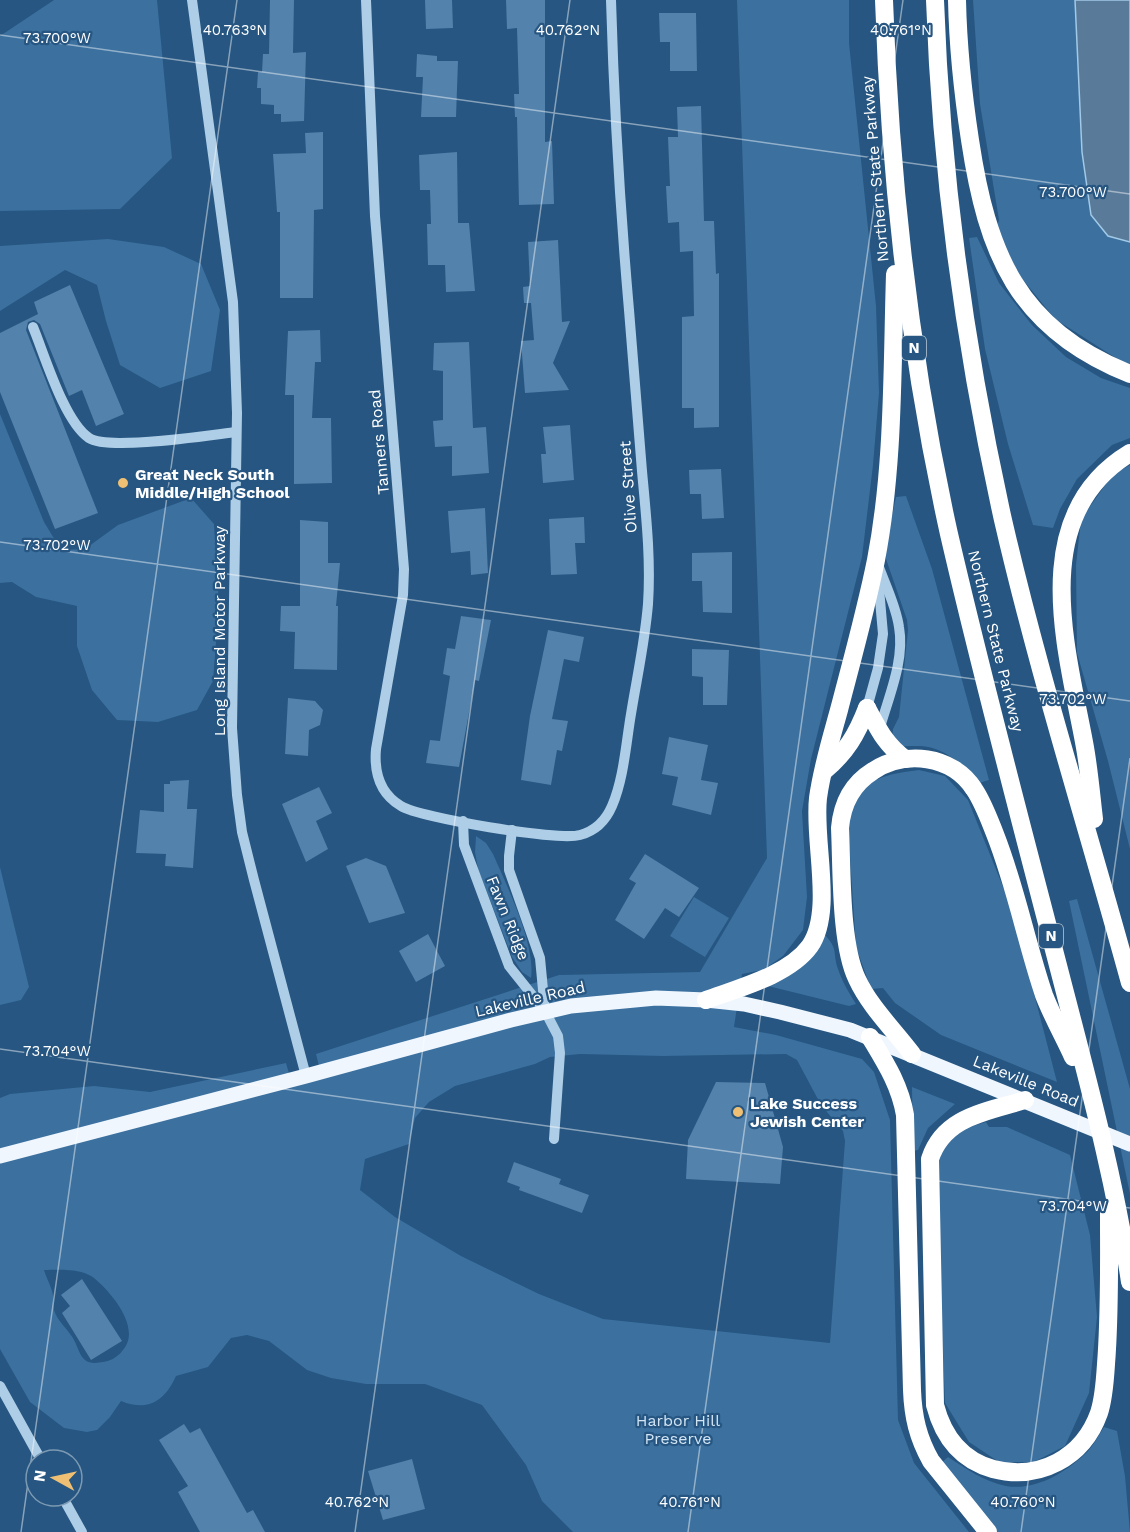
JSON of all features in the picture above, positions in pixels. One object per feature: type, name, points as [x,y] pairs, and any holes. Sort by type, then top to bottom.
[{"type":"highway","name":"Northern State Parkway","points":[[884,0],[890,135],[897,209],[914,354],[927,426],[950,534],[1109,1170],[1130,1282]]},
{"type":"highway","points":[[935,0],[941,110],[948,182],[977,396],[1016,572],[1130,983]]},
{"type":"highway","points":[[957,0],[961,75],[975,172],[985,218],[1000,259],[1021,293],[1047,322],[1082,350],[1130,374]]},
{"type":"highway","points":[[706,1000],[785,968],[802,955],[814,939],[821,913],[818,814],[824,771],[862,624],[876,558],[885,497],[889,449],[897,209]]},
{"type":"highway","points":[[1103,884],[1084,744],[1070,664],[1062,600],[1062,573],[1068,535],[1083,498],[1107,469],[1130,453]]},
{"type":"highway","points":[[824,771],[851,743],[867,708]]},
{"type":"highway","points":[[867,708],[889,746],[905,759]]},
{"type":"highway","points":[[912,1054],[867,995],[852,968],[845,926],[840,828],[844,807],[854,788],[872,771],[894,761],[927,759],[948,766],[966,779],[981,801],[998,840],[1016,892],[1045,997],[1091,1096]]},
{"type":"highway","points":[[870,1037],[894,1077],[901,1095],[904,1115],[912,1390],[915,1423],[924,1449],[932,1461],[988,1532]]},
{"type":"highway","points":[[1024,1100],[973,1116],[952,1126],[938,1140],[930,1159],[935,1405],[941,1424],[950,1438],[961,1452],[977,1463],[1009,1472],[1032,1472],[1051,1467],[1078,1448],[1095,1421],[1103,1392],[1108,1340],[1109,1170]]},
{"type":"main road","name":"Lakeville Road","points":[[0,1156],[544,1011],[580,1004],[656,998],[744,1004],[870,1037],[1130,1144]]},
{"type":"street","name":"Long Island Motor Parkway","points":[[192,0],[233,303],[236,432],[232,721],[237,795],[242,832],[306,1076]]},
{"type":"street","name":"Tanners Road","points":[[366,0],[375,216],[405,575],[376,749],[375,772],[385,792],[402,807],[463,821]]},
{"type":"street","name":"Olive Street","points":[[463,821],[554,836],[580,835],[591,830],[607,816],[620,777],[645,626],[648,581],[647,529],[619,193],[611,0]]},
{"type":"street","points":[[33,327],[68,414],[88,438],[97,441],[127,442],[236,432]]},
{"type":"street","points":[[867,708],[878,668],[883,634],[876,558]]},
{"type":"street","points":[[876,558],[899,625],[900,640],[896,669],[879,730]]},
{"type":"street","name":"Fawn Ridge","points":[[463,821],[464,845],[509,966],[544,1011]]},
{"type":"street","name":"Fawn Ridge","points":[[512,830],[509,870],[540,958],[544,1011]]},
{"type":"street","points":[[544,1011],[558,1036],[560,1053],[554,1139]]},
{"type":"street","points":[[0,1386],[34,1448]]},
{"type":"street","points":[[69,1508],[82,1532]]},
{"type":"green space","points":[[54,0],[157,0],[172,158],[120,209],[0,211],[0,36]]},
{"type":"green space","name":"Harbor Hill Preserve","points":[[737,0],[849,0],[849,43],[876,306],[879,393],[873,465],[862,557],[811,759],[802,811],[807,897],[803,930],[783,956],[763,970],[742,974],[734,1027],[776,1035],[862,1059],[874,1072],[890,1120],[898,1420],[914,1463],[969,1532],[573,1532],[542,1501],[526,1465],[482,1405],[425,1384],[366,1384],[331,1378],[307,1370],[269,1341],[247,1335],[231,1338],[208,1367],[176,1376],[167,1392],[154,1402],[139,1405],[121,1401],[97,1430],[87,1432],[64,1428],[30,1402],[0,1349],[0,1098],[10,1094],[94,1086],[150,1092],[286,1063],[290,1077],[320,1070],[316,1054],[559,975],[700,972],[767,858]],"holes":[[[580,1054],[663,1056],[786,1054],[797,1060],[821,1105],[843,1131],[845,1141],[830,1343],[603,1319],[539,1294],[461,1256],[395,1217],[360,1190],[365,1159],[409,1144],[415,1118],[429,1102],[455,1086],[535,1064],[550,1057]],[[44,1270],[70,1270],[89,1275],[116,1301],[127,1322],[129,1332],[128,1342],[118,1355],[108,1361],[98,1363],[89,1362],[83,1358],[72,1336],[60,1322],[54,1310],[53,1293]]]},
{"type":"green space","points":[[973,0],[1130,0],[1130,365],[1055,319],[1011,265],[997,226],[999,220],[980,104]]},
{"type":"green space","points":[[977,237],[999,283],[1032,325],[1066,357],[1101,378],[1130,388],[1130,438],[1112,445],[1077,479],[1060,509],[1053,528],[1033,525],[1008,444],[985,349],[969,238]]},
{"type":"green space","points":[[108,239],[164,247],[201,264],[220,310],[211,371],[160,388],[120,365],[97,285],[65,270],[0,311],[0,246]]},
{"type":"green space","points":[[0,414],[44,522],[61,550],[85,549],[118,525],[191,498],[214,524],[219,604],[213,681],[197,710],[158,722],[117,720],[92,690],[77,646],[77,606],[36,597],[12,582],[0,583]]},
{"type":"green space","points":[[1130,465],[1130,849],[1077,653],[1076,565],[1081,519],[1113,474]]},
{"type":"green space","points":[[906,496],[932,569],[989,780],[979,783],[968,771],[943,752],[924,746],[898,746],[892,740],[893,729],[899,717],[908,630],[907,620],[886,559],[886,543],[896,497]]},
{"type":"green space","points":[[919,770],[945,776],[968,800],[1012,909],[1057,1082],[941,1035],[895,1003],[883,988],[871,989],[856,947],[848,826],[857,799],[871,783],[891,775]]},
{"type":"green space","points":[[476,836],[486,843],[493,854],[519,916],[529,949],[531,978],[522,972],[512,957],[478,869],[475,852]]},
{"type":"green space","points":[[0,867],[29,987],[21,1000],[0,1005]]},
{"type":"green space","points":[[694,897],[729,918],[705,957],[670,936]]},
{"type":"green space","points":[[1077,899],[1130,1089],[1130,1194],[1069,901]]},
{"type":"green space","points":[[824,934],[833,947],[840,973],[856,1004],[849,1006],[764,985]]},
{"type":"green space","points":[[912,1087],[955,1104],[928,1128],[918,1150],[913,1151]]},
{"type":"green space","points":[[986,1122],[989,1127],[1007,1127],[1070,1155],[1090,1235],[1097,1317],[1089,1393],[1065,1446],[1034,1462],[999,1462],[969,1442],[945,1403],[936,1176],[941,1147],[960,1130]]},
{"type":"green space","points":[[1104,1427],[1117,1431],[1125,1476],[1130,1532],[997,1532],[940,1464],[948,1457],[990,1481],[1006,1486],[1028,1486],[1059,1474],[1077,1461],[1090,1448]]},
{"type":"shaded area","points":[[1075,0],[1130,0],[1130,242],[1108,236],[1091,215],[1082,152]]},
{"type":"building","points":[[270,0],[294,0],[293,53],[306,52],[304,121],[281,122],[281,114],[274,114],[274,105],[261,104],[261,88],[257,88],[258,72],[262,72],[263,54],[269,54]]},
{"type":"building","points":[[425,0],[452,0],[453,28],[426,29]]},
{"type":"building","points":[[506,0],[545,0],[545,142],[552,141],[554,204],[519,205],[517,117],[515,117],[514,94],[519,94],[517,28],[507,29]]},
{"type":"building","points":[[659,13],[696,13],[697,71],[670,71],[670,42],[660,42]]},
{"type":"building","points":[[417,54],[437,56],[437,61],[458,61],[456,117],[421,117],[423,77],[416,77]]},
{"type":"building","points":[[701,106],[704,221],[714,221],[716,274],[719,273],[719,427],[694,428],[694,408],[682,408],[682,317],[694,316],[693,251],[680,252],[679,222],[668,223],[666,186],[670,186],[668,137],[678,137],[677,107]]},
{"type":"building","points":[[323,132],[323,209],[314,210],[313,298],[280,298],[280,212],[277,212],[273,154],[306,153],[305,133]]},
{"type":"building","points":[[457,152],[458,223],[469,223],[475,291],[446,292],[445,265],[428,265],[427,224],[431,224],[430,190],[420,190],[419,155]]},
{"type":"building","points":[[558,240],[562,322],[570,321],[553,363],[569,390],[525,393],[521,341],[534,340],[531,303],[524,303],[523,287],[530,286],[528,242]]},
{"type":"building","points":[[70,285],[124,414],[96,426],[82,390],[69,396],[40,324],[34,320],[28,322],[26,330],[98,513],[55,529],[0,392],[0,333],[38,314],[34,302]]},
{"type":"building","points":[[320,330],[321,362],[315,362],[312,418],[331,418],[332,483],[294,484],[294,395],[285,395],[288,331]]},
{"type":"building","points":[[469,342],[473,428],[486,427],[489,473],[452,476],[452,446],[435,447],[433,421],[443,420],[443,371],[433,370],[434,343]]},
{"type":"building","points":[[570,425],[574,480],[543,483],[541,454],[546,454],[543,427]]},
{"type":"building","points":[[721,469],[724,518],[702,519],[701,494],[690,494],[689,470]]},
{"type":"building","points":[[485,508],[488,573],[471,575],[470,551],[451,553],[448,511]]},
{"type":"building","points":[[584,517],[585,543],[575,543],[577,574],[551,575],[549,519]]},
{"type":"building","points":[[300,520],[328,522],[328,563],[340,563],[336,606],[338,606],[337,670],[294,669],[295,632],[280,631],[281,606],[300,606]]},
{"type":"building","points":[[732,552],[732,613],[703,612],[702,581],[692,581],[692,553]]},
{"type":"building","points":[[461,616],[491,620],[479,681],[475,680],[459,767],[426,763],[430,740],[440,741],[450,676],[443,674],[447,648],[455,649]]},
{"type":"building","points":[[548,630],[584,637],[579,662],[564,659],[552,719],[568,721],[562,751],[557,750],[551,785],[521,780],[530,716]]},
{"type":"building","points":[[692,649],[729,650],[727,705],[703,705],[703,677],[692,676]]},
{"type":"building","points":[[288,698],[315,701],[323,710],[320,725],[309,730],[308,756],[285,754]]},
{"type":"building","points":[[669,737],[708,745],[701,780],[718,783],[711,815],[672,805],[678,777],[662,774]]},
{"type":"building","points":[[189,780],[187,809],[197,809],[193,868],[165,866],[166,854],[136,853],[140,810],[164,812],[164,784],[170,784],[170,781]]},
{"type":"building","points":[[319,787],[332,813],[316,821],[328,849],[306,862],[282,804]]},
{"type":"building","points":[[645,854],[699,888],[679,917],[665,908],[644,939],[615,920],[636,883],[629,879]]},
{"type":"building","points":[[366,858],[386,866],[405,913],[369,923],[346,866]]},
{"type":"building","points":[[428,934],[445,966],[416,982],[399,951]]},
{"type":"building","name":"Lake Success Jewish Center","points":[[716,1082],[765,1083],[783,1147],[780,1184],[686,1179],[688,1140]]},
{"type":"building","points":[[514,1162],[561,1179],[559,1184],[589,1195],[582,1213],[519,1190],[520,1187],[507,1182]]},
{"type":"building","points":[[82,1279],[122,1341],[91,1360],[62,1313],[70,1306],[61,1295]]},
{"type":"building","points":[[184,1424],[190,1433],[200,1428],[247,1513],[253,1510],[265,1532],[200,1532],[178,1492],[188,1486],[159,1440]]},
{"type":"building","points":[[412,1459],[425,1509],[383,1520],[368,1471]]},
{"type":"place","name":"Great Neck South Middle/High School","points":[[123,483]]},
{"type":"place","name":"Lake Success Jewish Center","points":[[738,1112]]}]
